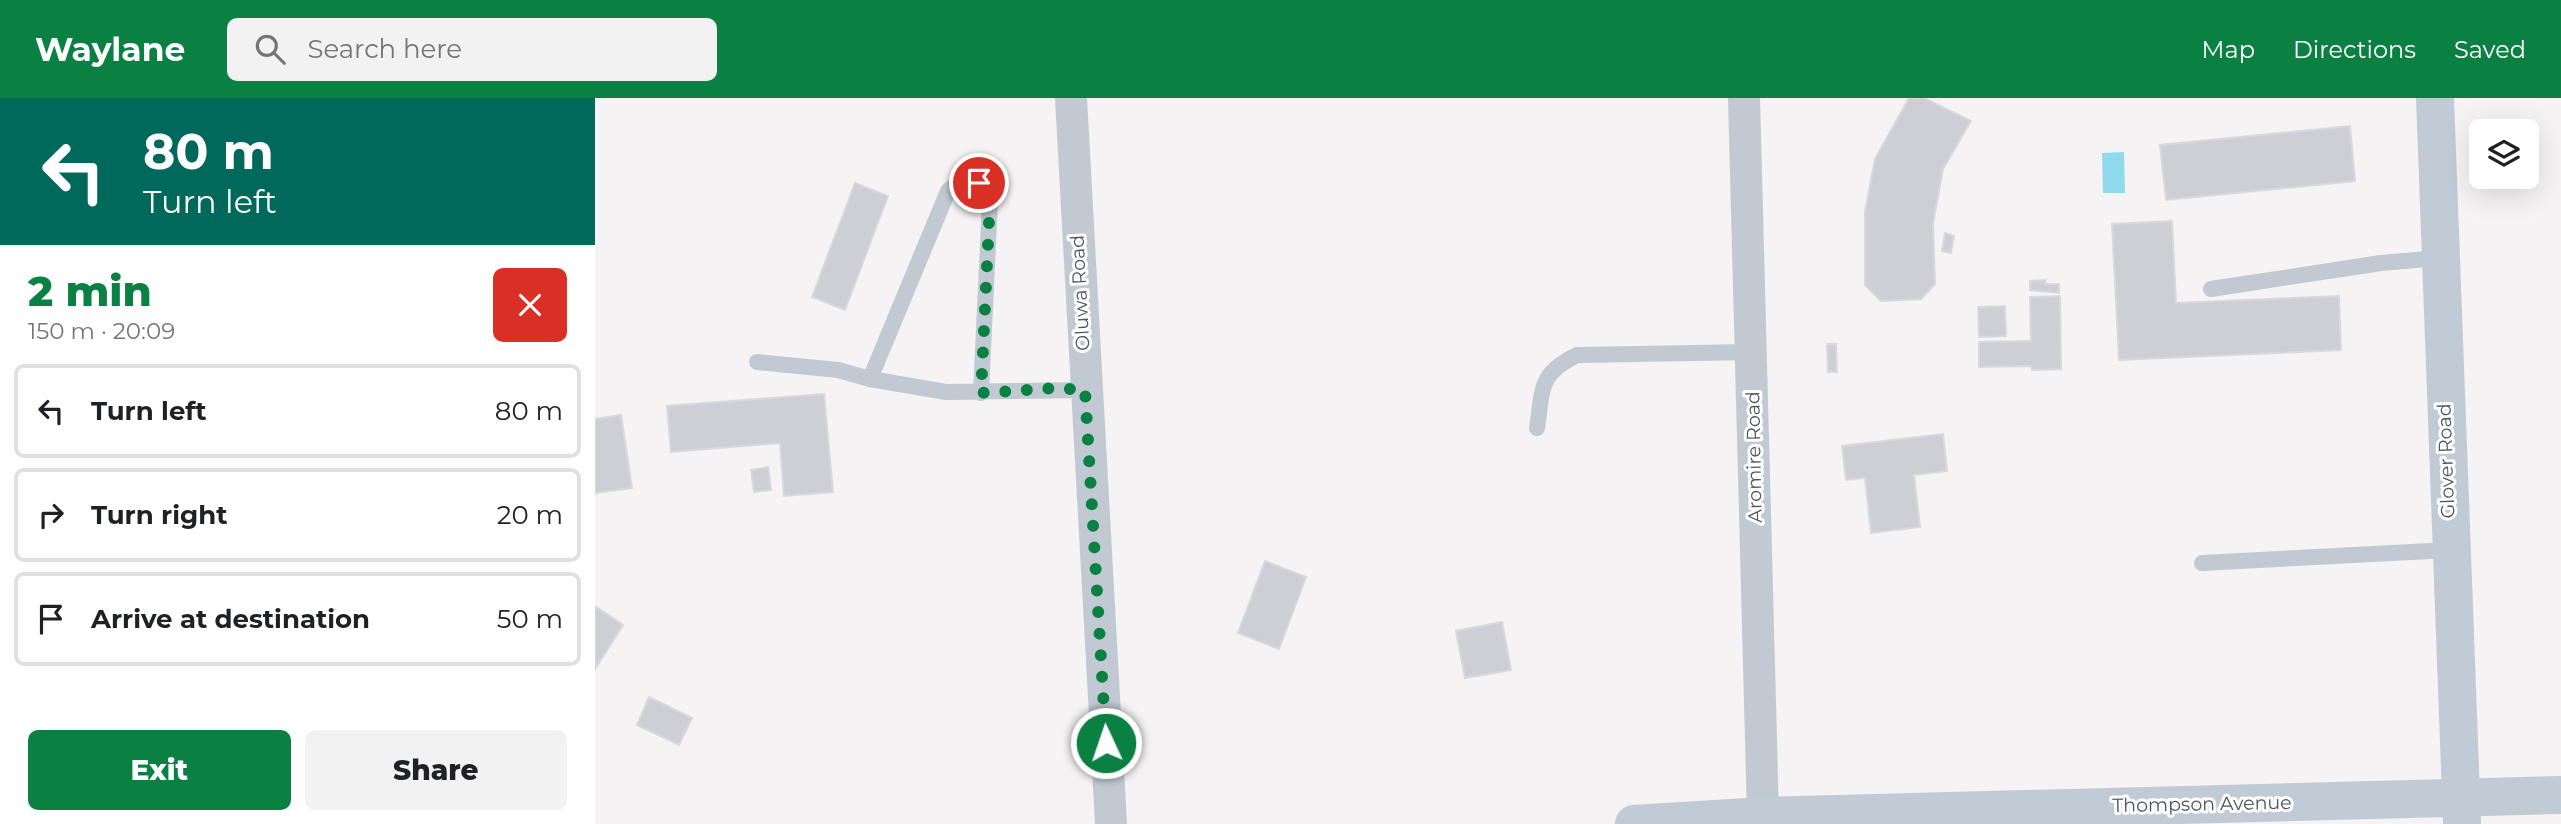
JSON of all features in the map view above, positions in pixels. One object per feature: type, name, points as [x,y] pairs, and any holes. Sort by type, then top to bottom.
[{"type":"street","name":"Oluwa Road","points":[[1071,98],[1111,824]]},
{"type":"street","name":"Aromire Road","points":[[1744,98],[1763,816]]},
{"type":"street","name":"Glover Road","points":[[2435,98],[2450,550],[2462,811]]},
{"type":"street","name":"Thompson Avenue","points":[[1634,824],[1763,816],[2462,811],[2561,795]]},
{"type":"lane","points":[[870,379],[948,191],[965,177],[979,183],[990,201],[981,393]]},
{"type":"lane","points":[[2211,289],[2381,263],[2439,258]]},
{"type":"lane","points":[[1537,428],[1543,382],[1555,366],[1577,355],[1752,352]]},
{"type":"lane","points":[[757,362],[838,370],[870,379],[946,392],[981,393],[1056,388],[1085,390]]},
{"type":"lane","points":[[2202,563],[2450,550]]},
{"type":"water","points":[[2124,152],[2125,193],[2103,193],[2102,153]]},
{"type":"building","points":[[1909,98],[1924,98],[1971,121],[1943,169],[1933,224],[1935,284],[1921,299],[1881,301],[1865,285],[1865,211],[1875,159]]},
{"type":"building","points":[[2350,126],[2355,181],[2166,200],[2160,145]]},
{"type":"building","points":[[855,183],[888,196],[845,310],[812,297]]},
{"type":"building","points":[[2172,221],[2176,303],[2339,296],[2341,350],[2119,360],[2112,224]]},
{"type":"building","points":[[1945,233],[1954,236],[1951,253],[1942,251]]},
{"type":"building","points":[[2045,280],[2045,284],[2059,284],[2059,293],[2030,290],[2030,281]]},
{"type":"building","points":[[2060,296],[2061,369],[2032,370],[2031,366],[1979,367],[1979,342],[2031,341],[2030,297]]},
{"type":"building","points":[[2005,306],[2006,336],[1979,337],[1978,307]]},
{"type":"building","points":[[1827,344],[1836,344],[1837,372],[1828,372]]},
{"type":"building","points":[[824,394],[833,492],[784,496],[780,443],[671,452],[667,406]]},
{"type":"building","points":[[621,415],[632,488],[595,493],[595,419]]},
{"type":"building","points":[[1943,434],[1947,471],[1914,475],[1920,527],[1871,533],[1865,478],[1846,480],[1842,446]]},
{"type":"building","points":[[768,467],[771,490],[754,492],[751,470]]},
{"type":"building","points":[[1265,561],[1306,577],[1279,649],[1238,633]]},
{"type":"building","points":[[595,606],[623,625],[595,669]]},
{"type":"building","points":[[1502,622],[1511,670],[1465,678],[1456,631]]},
{"type":"building","points":[[649,697],[692,718],[679,745],[637,725]]},
{"type":"route","points":[[979,183],[990,201],[981,393],[1056,388],[1085,390],[1106,743]]}]
